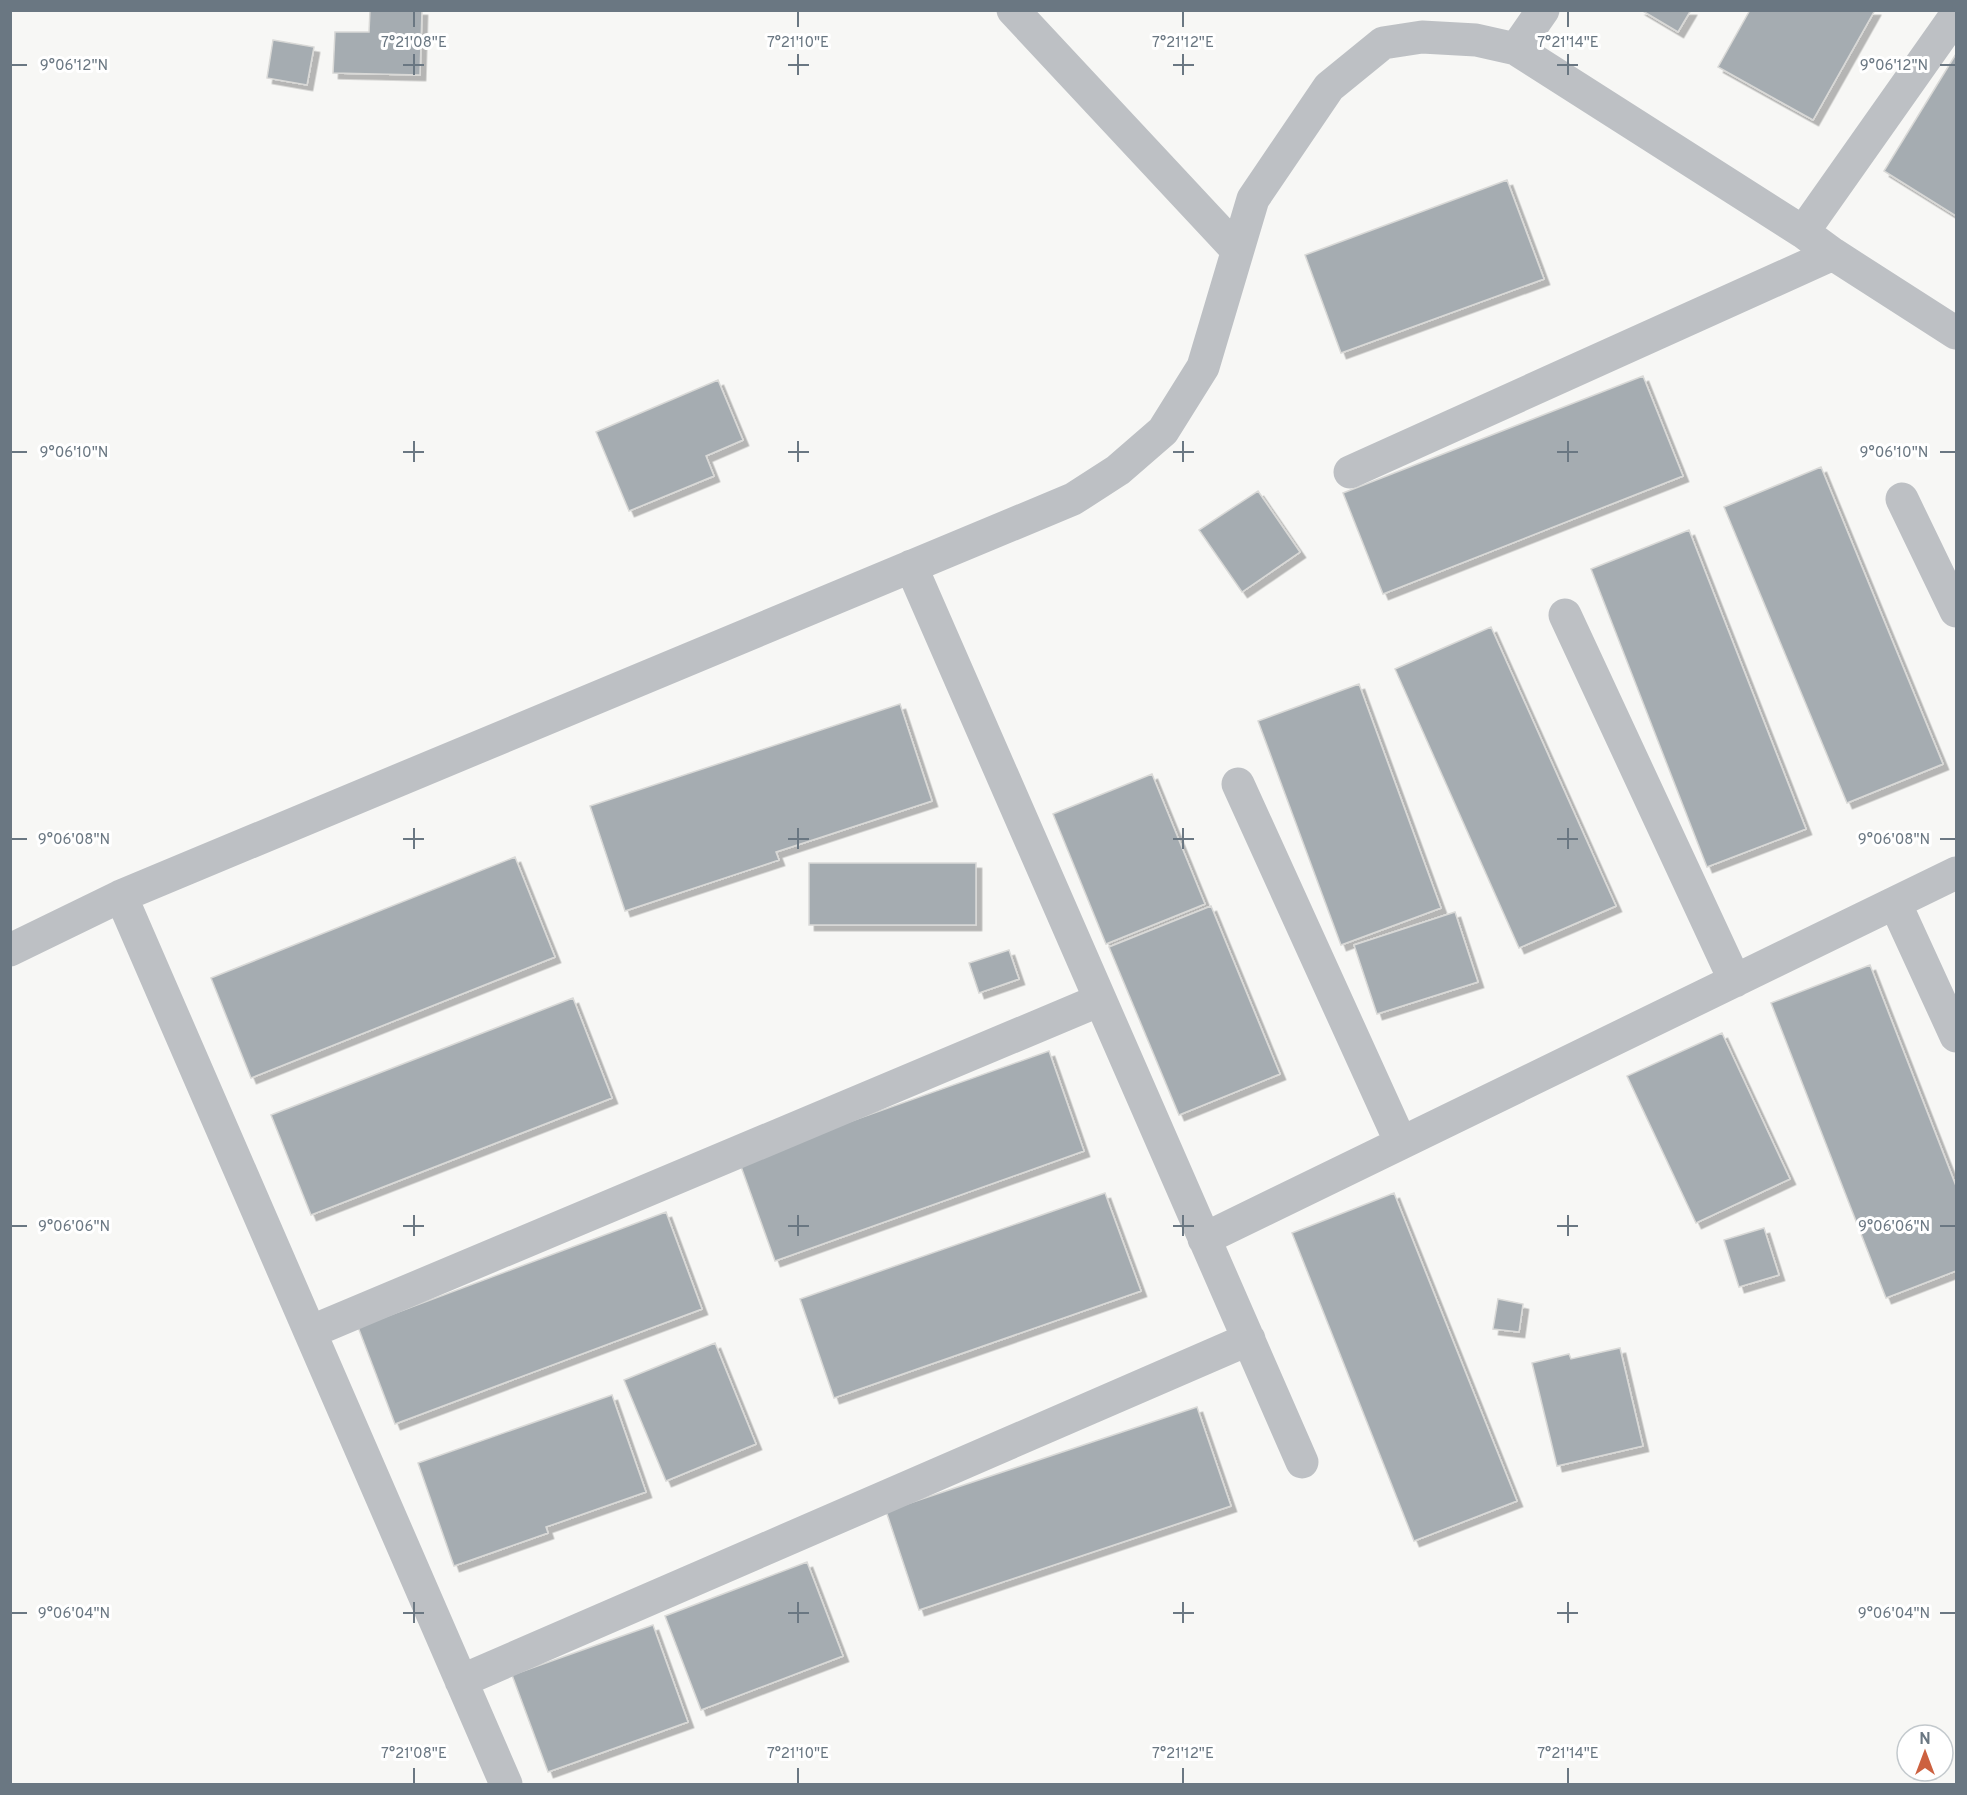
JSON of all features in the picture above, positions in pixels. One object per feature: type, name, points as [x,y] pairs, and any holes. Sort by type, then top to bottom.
[{"type":"street","points":[[1013,10],[1238,250]]},
{"type":"street","points":[[1516,50],[1542,10]]},
{"type":"street","points":[[1803,232],[1956,15]]},
{"type":"street","points":[[10,950],[121,896],[1073,499],[1118,470],[1163,431],[1203,367],[1253,199],[1329,87],[1383,42],[1422,37],[1476,40],[1516,50],[1803,232],[1833,254],[1956,333]]},
{"type":"street","points":[[1350,472],[1833,254]]},
{"type":"street","points":[[1902,499],[1956,611]]},
{"type":"street","points":[[911,566],[1302,1462]]},
{"type":"street","points":[[1565,615],[1735,981]]},
{"type":"street","points":[[1238,784],[1401,1143]]},
{"type":"street","points":[[1204,1239],[1956,873]]},
{"type":"street","points":[[121,896],[506,1785]]},
{"type":"street","points":[[1895,903],[1956,1036]]},
{"type":"street","points":[[310,1332],[1100,1000]]},
{"type":"street","points":[[461,1680],[1249,1339]]},
{"type":"building","points":[[370,10],[422,10],[420,75],[333,73],[335,32],[369,32]]},
{"type":"building","points":[[1641,10],[1691,10],[1678,32]]},
{"type":"building","points":[[1750,10],[1875,10],[1813,120],[1718,67]]},
{"type":"building","points":[[273,40],[314,47],[307,85],[267,78]]},
{"type":"building","points":[[1956,54],[1956,216],[1884,171]]},
{"type":"building","points":[[1507,180],[1544,279],[1341,353],[1305,255]]},
{"type":"building","points":[[1643,376],[1683,476],[1383,594],[1343,493]]},
{"type":"building","points":[[718,380],[743,440],[706,456],[714,476],[629,511],[596,432]]},
{"type":"building","points":[[1821,467],[1943,764],[1847,803],[1724,507]]},
{"type":"building","points":[[1258,491],[1300,552],[1242,592],[1199,530]]},
{"type":"building","points":[[1689,530],[1806,829],[1707,867],[1591,569]]},
{"type":"building","points":[[1491,627],[1616,906],[1519,948],[1395,669]]},
{"type":"building","points":[[1359,684],[1441,908],[1341,945],[1258,721]]},
{"type":"building","points":[[900,704],[932,801],[776,852],[779,860],[625,911],[590,806]]},
{"type":"building","points":[[1152,774],[1205,904],[1106,944],[1053,814]]},
{"type":"building","points":[[515,857],[555,957],[251,1078],[211,978]]},
{"type":"building","points":[[809,863],[976,863],[976,925],[809,925]]},
{"type":"building","points":[[1211,906],[1280,1074],[1179,1115],[1109,947]]},
{"type":"building","points":[[1455,912],[1478,982],[1377,1014],[1354,945]]},
{"type":"building","points":[[1009,950],[1019,979],[979,993],[969,963]]},
{"type":"building","points":[[1870,965],[1956,1186],[1956,1271],[1886,1298],[1771,1003]]},
{"type":"building","points":[[573,998],[612,1098],[311,1215],[271,1115]]},
{"type":"building","points":[[1722,1033],[1790,1179],[1696,1223],[1627,1076]]},
{"type":"building","points":[[1049,1051],[1084,1151],[775,1261],[739,1161]]},
{"type":"building","points":[[1105,1193],[1141,1291],[834,1398],[800,1299]]},
{"type":"building","points":[[1394,1193],[1517,1501],[1414,1541],[1292,1233]]},
{"type":"building","points":[[666,1212],[702,1309],[395,1424],[358,1327]]},
{"type":"building","points":[[1764,1228],[1779,1275],[1739,1287],[1724,1240]]},
{"type":"building","points":[[1498,1299],[1523,1304],[1519,1332],[1493,1329]]},
{"type":"building","points":[[715,1343],[756,1444],[666,1481],[624,1380]]},
{"type":"building","points":[[1620,1348],[1643,1446],[1557,1466],[1532,1363],[1569,1354],[1571,1359]]},
{"type":"building","points":[[612,1395],[646,1492],[546,1527],[548,1533],[454,1566],[418,1463]]},
{"type":"building","points":[[1197,1407],[1231,1506],[919,1610],[886,1511]]},
{"type":"building","points":[[807,1562],[843,1656],[701,1710],[665,1616]]},
{"type":"building","points":[[653,1625],[688,1722],[548,1772],[512,1675]]}]
